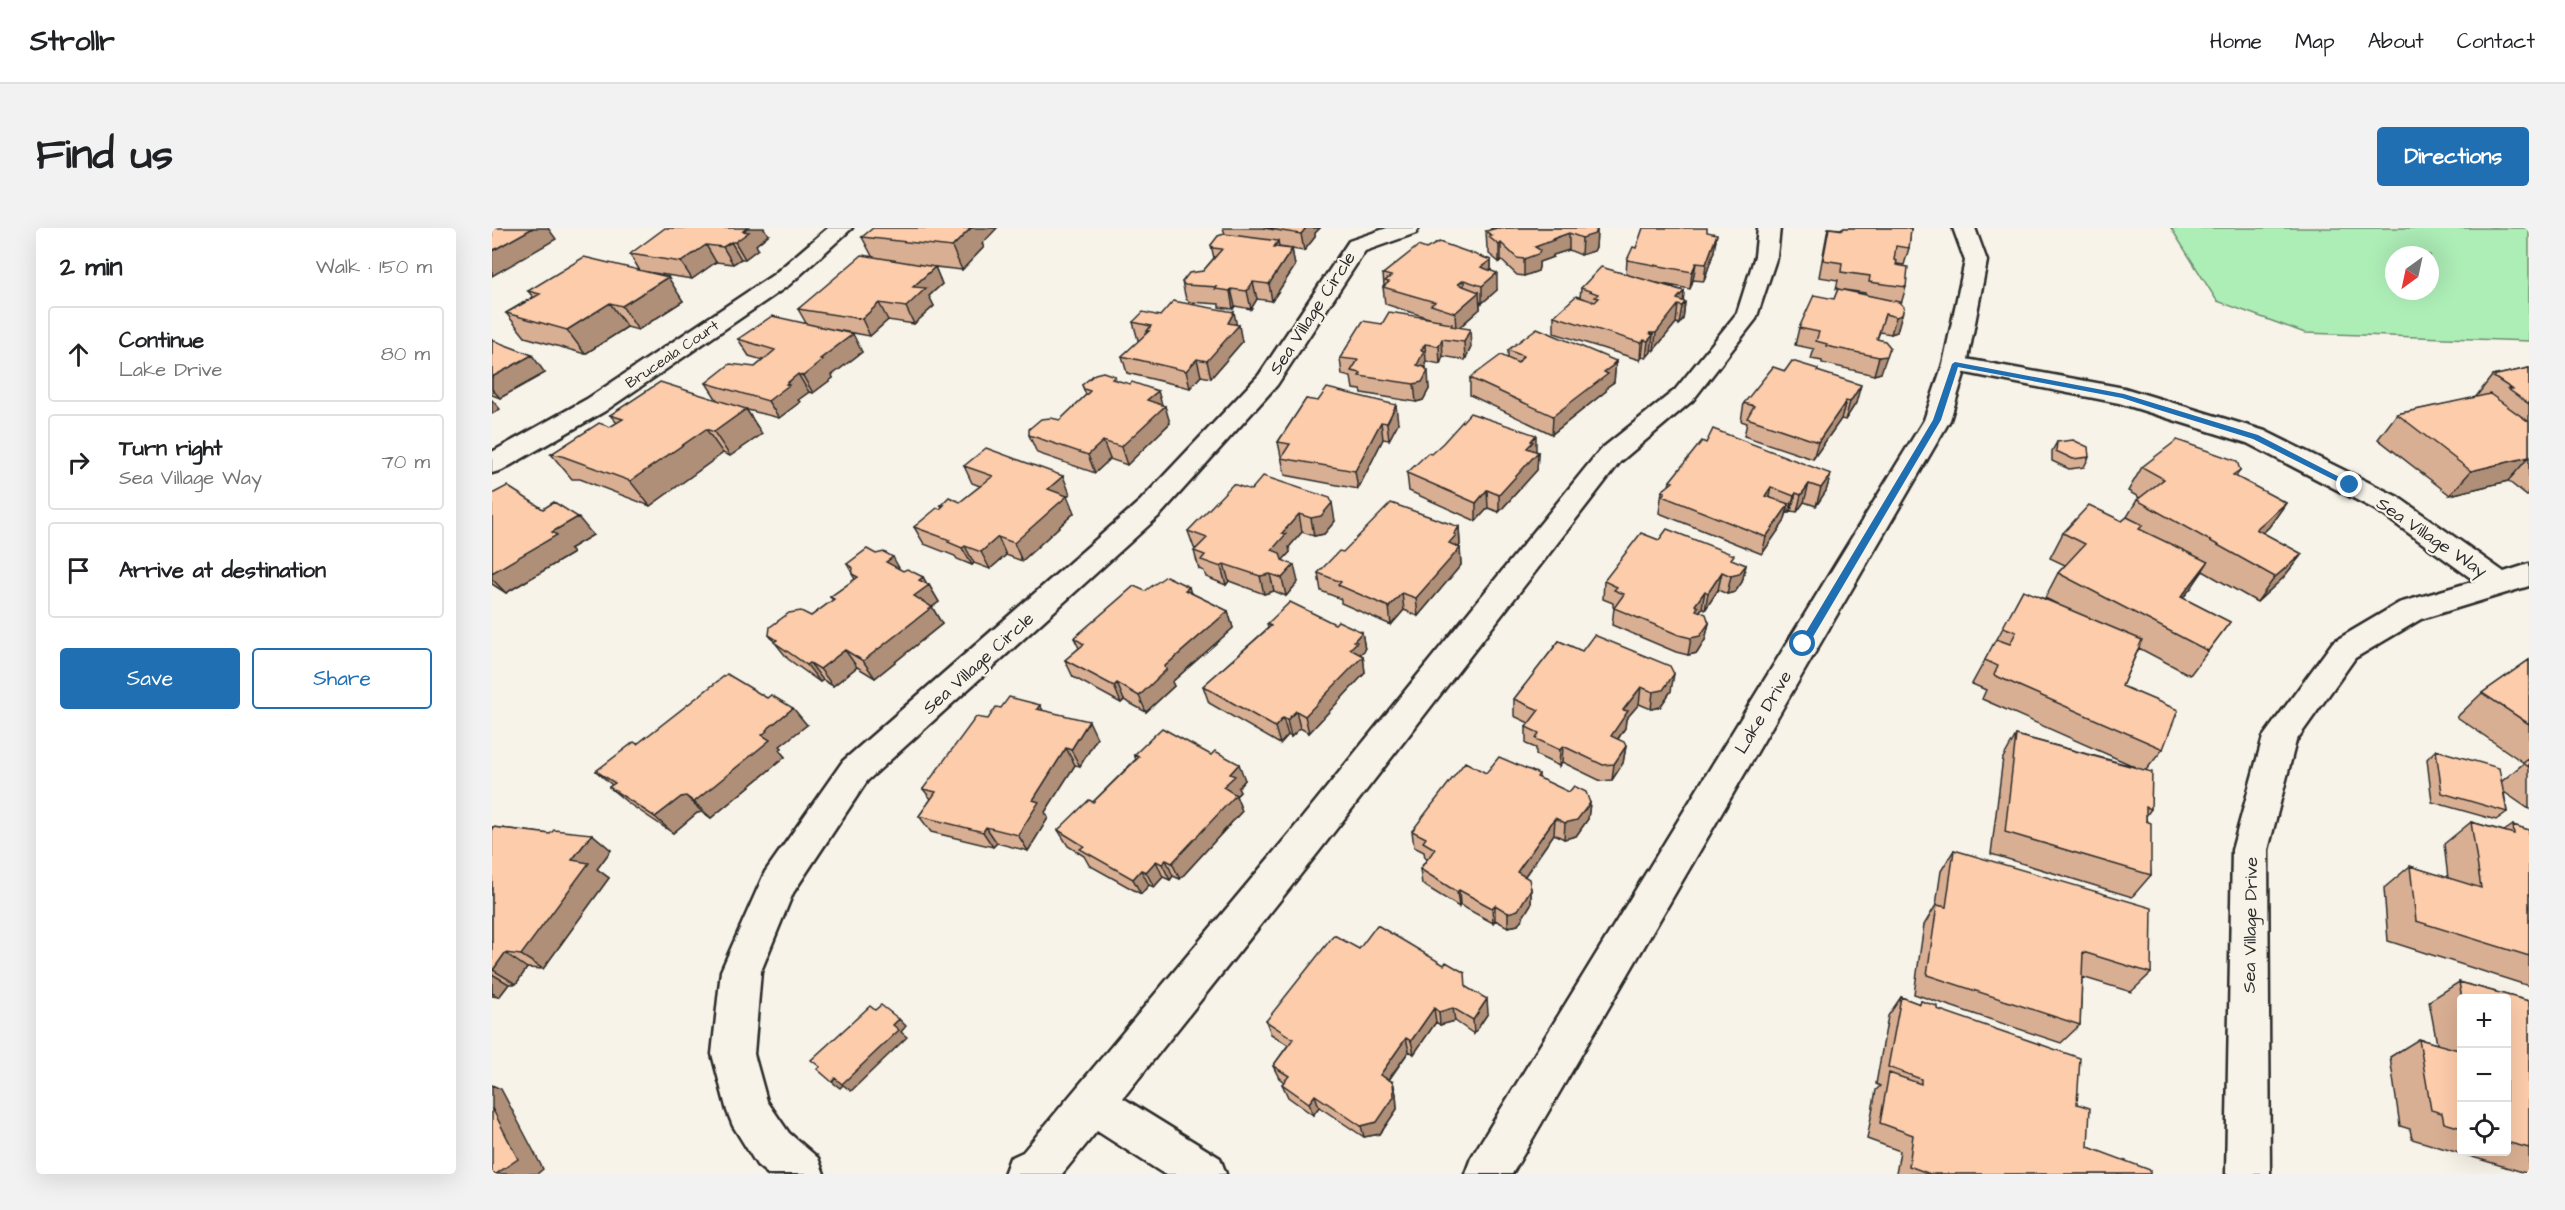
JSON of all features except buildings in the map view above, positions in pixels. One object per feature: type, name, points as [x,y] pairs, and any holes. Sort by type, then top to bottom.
[{"type":"street","name":"Bruceala Court","points":[[492,464],[596,405],[781,280],[841,228]]},
{"type":"street","name":"Sea Village Circle","points":[[802,1174],[773,1149],[748,1111],[733,1054],[741,971],[778,884],[855,771],[1150,508],[1268,380],[1357,246],[1408,228]]},
{"type":"street","points":[[1026,1174],[1039,1168],[1307,839],[1610,456],[1683,395],[1748,314],[1766,256],[1769,228]]},
{"type":"street","name":"Lake Drive","points":[[1487,1174],[1937,420],[1955,364],[1976,261],[1964,228]]},
{"type":"street","name":"Sea Village Way","points":[[1955,364],[2124,396],[2256,437],[2388,504],[2514,579]]},
{"type":"street","name":"Sea Village Drive","points":[[2248,1174],[2250,850],[2280,737],[2344,650],[2410,611],[2514,579]]},
{"type":"street","points":[[1092,1103],[1204,1174]]},
{"type":"green space","points":[[2171,228],[2529,228],[2529,341],[2305,333],[2217,301]]},
{"type":"route","points":[[1803,644],[1937,420],[1955,364],[2124,396],[2256,437],[2350,485]]}]
